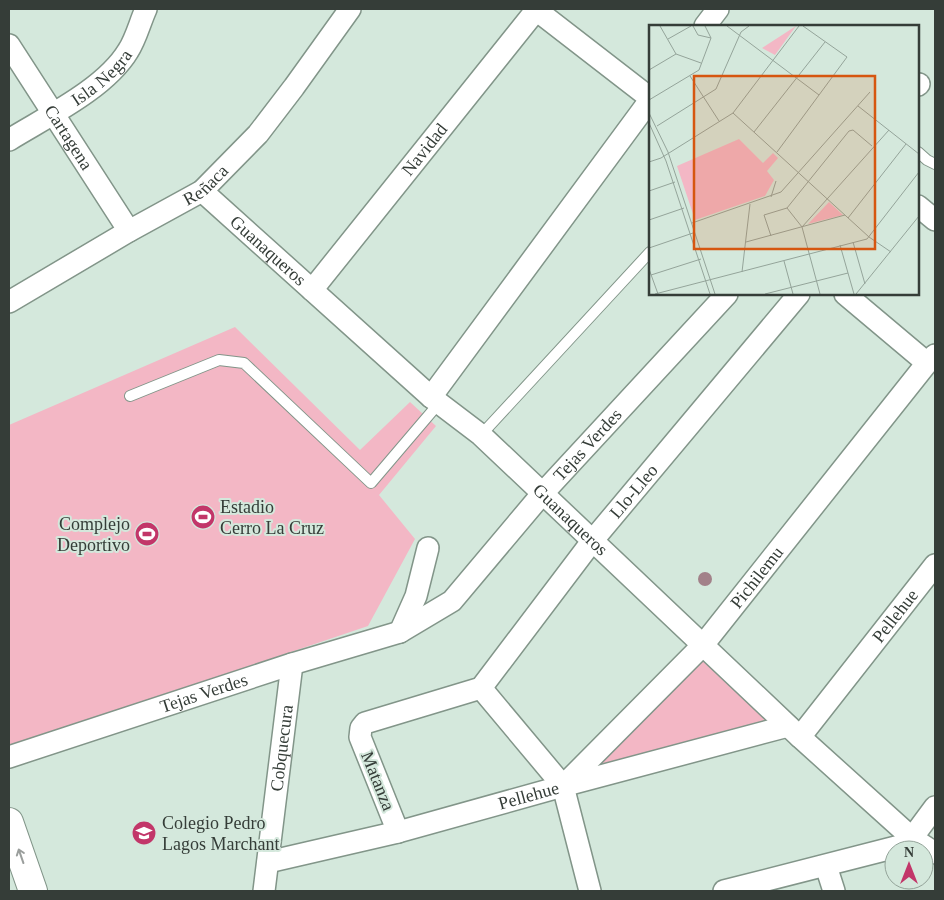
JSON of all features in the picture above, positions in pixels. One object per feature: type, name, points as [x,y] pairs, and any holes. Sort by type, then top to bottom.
[{"type":"main road","points":[[9,822],[33,891]]},
{"type":"street","name":"Isla Negra","points":[[9,140],[100,83],[129,51],[146,9]]},
{"type":"street","name":"Reñaca","points":[[9,302],[129,231],[202,191],[258,134],[350,9]]},
{"type":"street","points":[[536,9],[649,98]]},
{"type":"street","name":"Navidad","points":[[312,290],[536,9]]},
{"type":"street","points":[[706,25],[718,9]]},
{"type":"street","name":"Cartagena","points":[[9,45],[129,231]]},
{"type":"street","points":[[436,399],[649,100]]},
{"type":"street","name":"Guanaqueros","points":[[202,191],[436,399],[480,435],[794,732],[912,838],[935,853]]},
{"type":"street","points":[[919,207],[935,220]]},
{"type":"street","name":"Tejas Verdes","points":[[9,757],[292,664],[400,632],[452,601],[542,494],[726,295]]},
{"type":"street","name":"Llo-Lleo","points":[[481,688],[593,540],[798,295]]},
{"type":"street","points":[[846,295],[931,359]]},
{"type":"street","name":"Pichilemu","points":[[563,786],[703,645],[931,359]]},
{"type":"street","points":[[400,632],[416,596],[428,548]]},
{"type":"street","name":"Pellehue","points":[[268,862],[398,832],[563,786],[794,732],[935,565]]},
{"type":"street","name":"Cobquecura","points":[[264,891],[292,664]]},
{"type":"street","points":[[481,688],[563,786],[590,891]]},
{"type":"street","name":"Matanza","points":[[398,832],[360,737],[364,722],[481,688]]},
{"type":"street","points":[[724,891],[762,886],[900,846],[912,838],[935,807]]},
{"type":"street","points":[[826,866],[834,891]]},
{"type":"lane","points":[[919,153],[935,164]]},
{"type":"lane","points":[[480,435],[649,253]]},
{"type":"lane","points":[[130,396],[219,360],[244,363],[371,483],[436,399]]},
{"type":"shaded area","name":"Estadio Cerro La Cruz","points":[[235,327],[360,450],[410,402],[436,426],[379,495],[415,539],[368,626],[9,747],[9,425]]},
{"type":"shaded area","points":[[702,656],[774,723],[591,770]]},
{"type":"place","name":"Estadio Cerro La Cruz","points":[[203,517]]},
{"type":"place","name":"Complejo Deportivo","points":[[147,534]]},
{"type":"place","name":"Colegio Pedro Lagos Marchant","points":[[144,833]]}]
